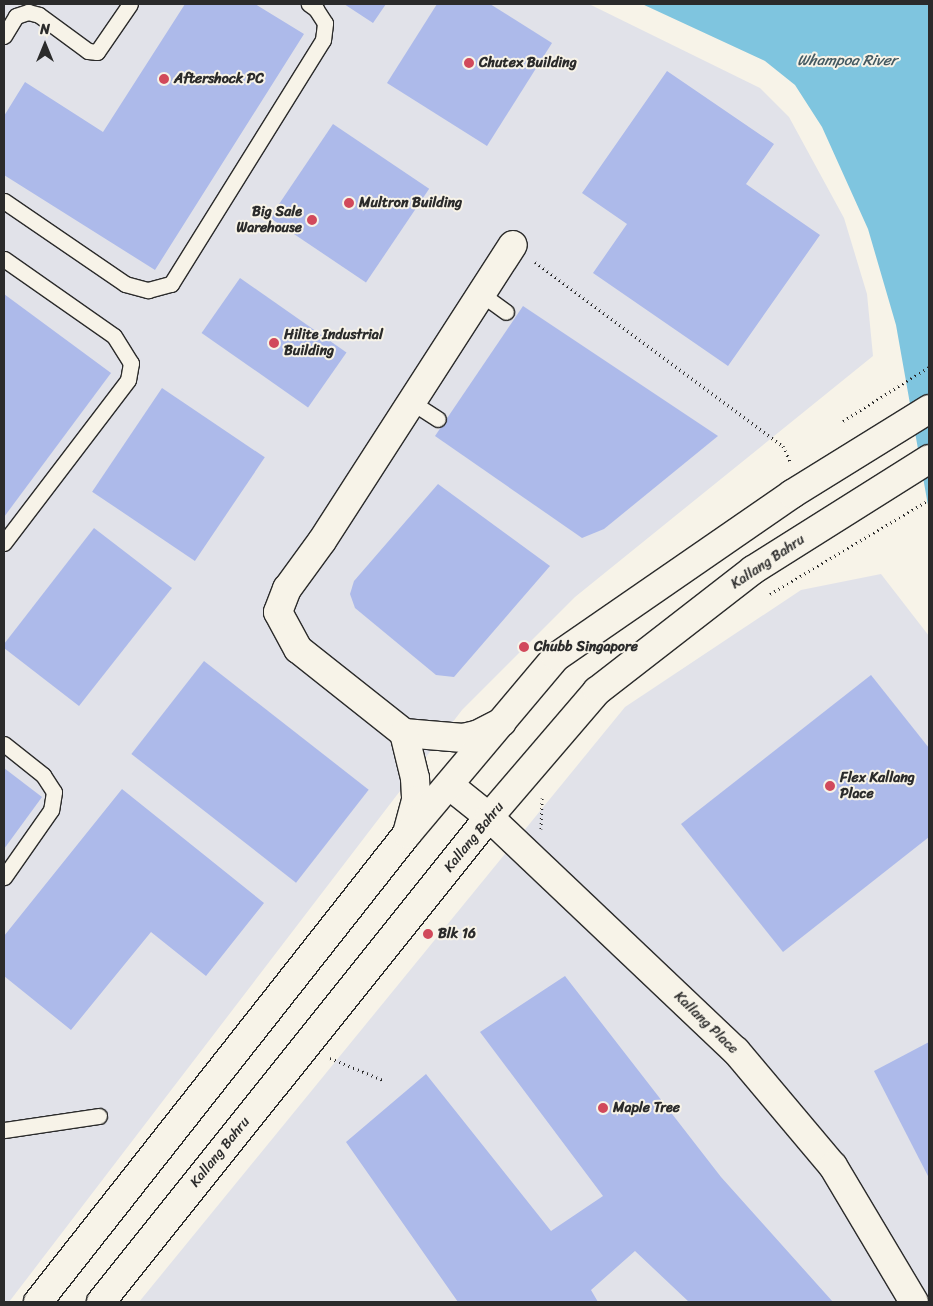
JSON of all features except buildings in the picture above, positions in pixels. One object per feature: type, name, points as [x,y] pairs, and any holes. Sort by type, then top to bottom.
[{"type":"main road","points":[[502,722],[476,735],[463,738],[404,734],[298,649],[278,612],[287,589],[322,541],[410,400],[512,245]]},
{"type":"main road","points":[[38,1302],[407,834],[556,657],[792,494],[929,408]]},
{"type":"main road","name":"Kallang Bahru","points":[[101,1302],[489,817],[597,691],[753,570],[929,459]]},
{"type":"main road","points":[[404,734],[415,778],[416,800],[407,834]]},
{"type":"main road","name":"Kallang Place","points":[[449,786],[489,817],[736,1051],[833,1166],[914,1302]]},
{"type":"lane","points":[[4,36],[16,16],[28,12],[39,15],[88,51],[97,52],[130,4]]},
{"type":"lane","points":[[4,202],[125,284],[148,290],[171,284],[323,40],[325,24],[316,9],[309,4]]},
{"type":"lane","points":[[4,259],[114,336],[127,352],[131,372],[128,380],[4,543]]},
{"type":"lane","points":[[480,294],[506,312]]},
{"type":"lane","points":[[410,400],[438,419]]},
{"type":"lane","points":[[4,744],[43,775],[54,792],[54,801],[51,810],[4,877]]},
{"type":"lane","points":[[4,1130],[99,1116]]},
{"type":"path","points":[[512,245],[783,446],[791,464]]},
{"type":"path","points":[[843,421],[929,367]]},
{"type":"path","points":[[768,595],[889,526],[929,500]]},
{"type":"path","points":[[541,831],[543,795]]},
{"type":"path","points":[[324,1064],[330,1058],[383,1080]]},
{"type":"shaded area","points":[[4,4],[589,4],[760,88],[789,117],[844,218],[867,294],[873,356],[575,597],[462,710],[9,1302],[4,1302]]},
{"type":"shaded area","points":[[881,574],[929,636],[929,1302],[139,1302],[625,707],[801,590]]},
{"type":"water","name":"Whampoa River","points":[[642,4],[929,4],[929,511],[896,325],[868,229],[822,127],[795,85],[765,61]]},
{"type":"place","name":"Chutex Building","points":[[469,63]]},
{"type":"place","name":"Aftershock PC","points":[[164,79]]},
{"type":"place","name":"Multron Building","points":[[349,203]]},
{"type":"place","name":"Big Sale Warehouse","points":[[312,220]]},
{"type":"place","name":"Hilite Industrial Building","points":[[274,343]]},
{"type":"place","name":"Chubb Singapore","points":[[524,647]]},
{"type":"place","name":"Flex Kallang Place","points":[[830,786]]},
{"type":"place","name":"Blk 16","points":[[428,934]]},
{"type":"place","name":"Maple Tree","points":[[603,1108]]}]
